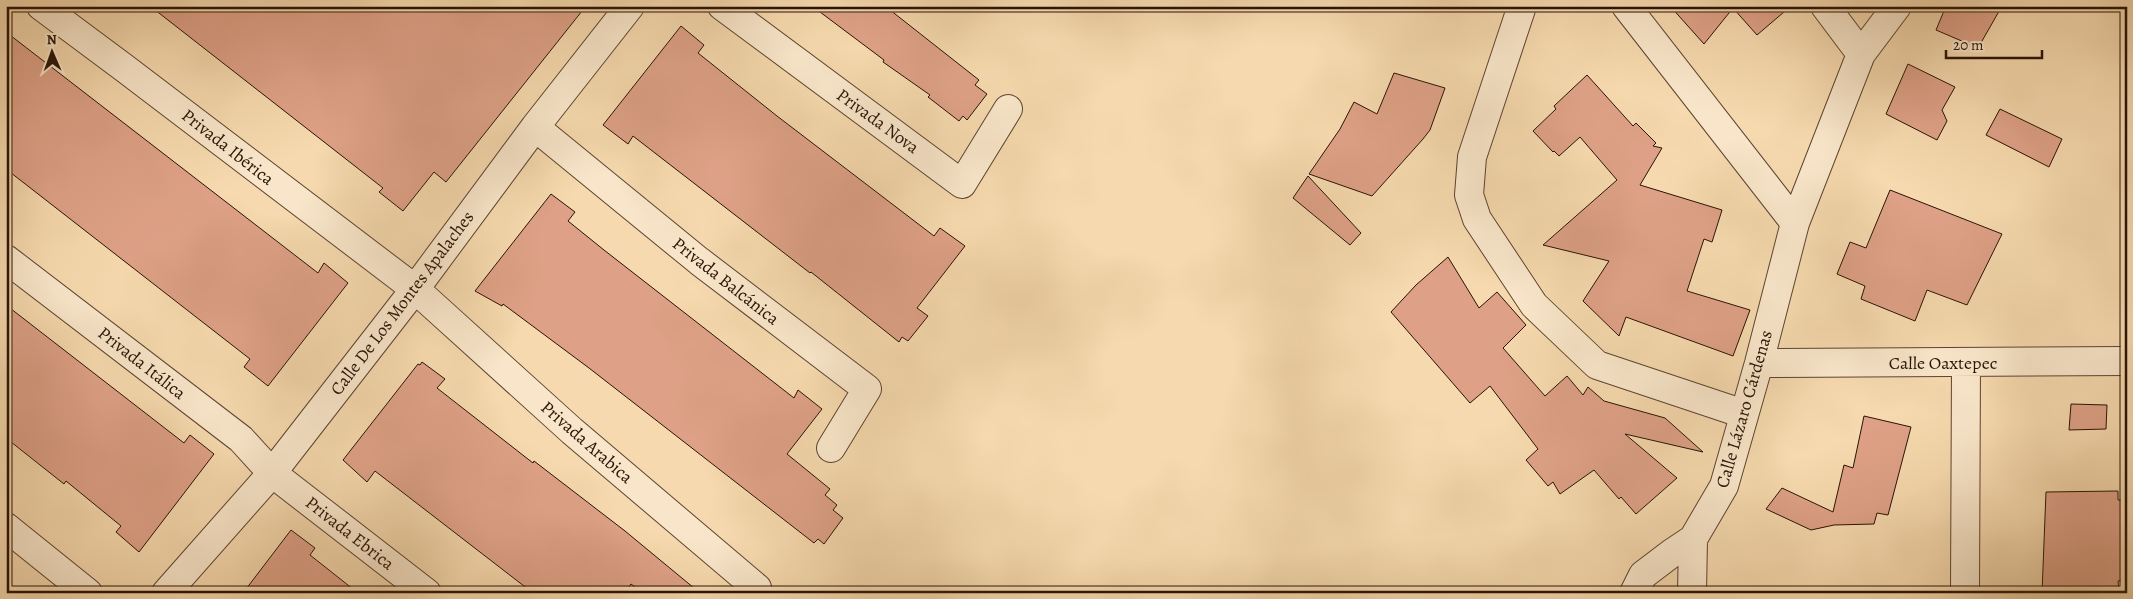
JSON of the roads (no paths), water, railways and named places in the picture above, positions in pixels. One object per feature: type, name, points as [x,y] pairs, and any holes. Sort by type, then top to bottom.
[{"type":"street","name":"Privada Ibérica","points":[[41,6],[415,289]]},
{"type":"street","name":"Calle De Los Montes Apalaches","points":[[166,593],[272,473],[415,289],[535,127],[630,6]]},
{"type":"street","name":"Privada Nova","points":[[722,6],[962,184],[1008,109]]},
{"type":"street","points":[[1522,6],[1472,157],[1469,195],[1477,219],[1534,305],[1597,365],[1744,414]]},
{"type":"street","points":[[1626,6],[1795,223]]},
{"type":"street","points":[[1825,6],[1861,54]]},
{"type":"street","name":"Calle Lázaro Cárdenas","points":[[1694,540],[1724,486],[1759,364],[1795,223],[1861,54],[1897,6]]},
{"type":"street","name":"Privada Balcánica","points":[[535,127],[699,262],[867,389],[832,448]]},
{"type":"street","name":"Privada Itálica","points":[[6,260],[241,440],[272,473]]},
{"type":"street","name":"Privada Arabica","points":[[415,289],[572,430],[757,588],[753,593]]},
{"type":"street","name":"Calle Oaxtepec","points":[[1759,364],[2127,361]]},
{"type":"street","points":[[1965,593],[1966,363]]},
{"type":"street","name":"Privada Ebrica","points":[[272,473],[428,593]]},
{"type":"street","points":[[6,527],[88,593]]},
{"type":"street","points":[[1634,593],[1644,576],[1672,552],[1694,540]]},
{"type":"street","points":[[1692,593],[1694,540]]}]
